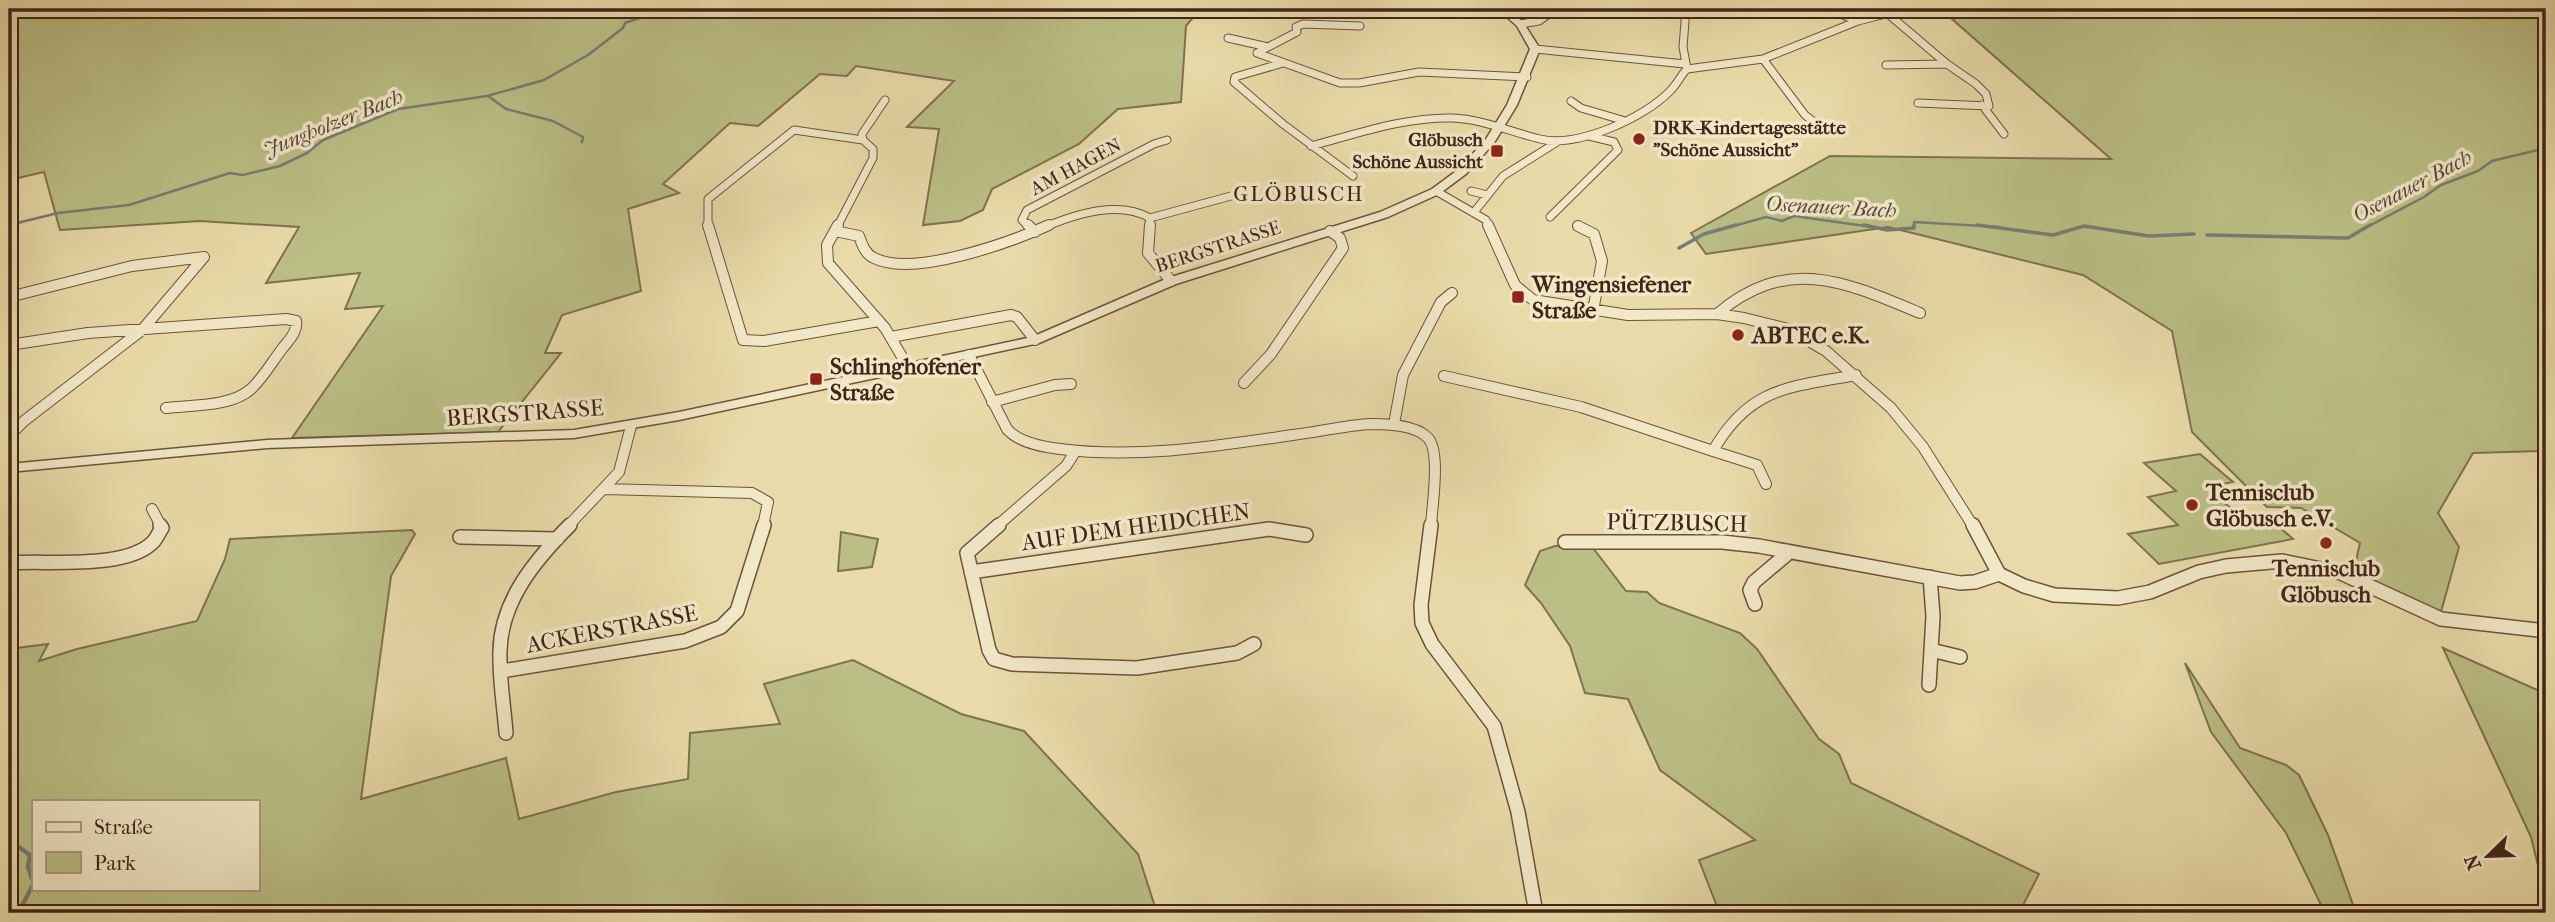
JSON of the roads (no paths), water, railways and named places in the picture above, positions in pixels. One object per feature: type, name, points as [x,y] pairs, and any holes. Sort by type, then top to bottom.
[{"type":"street","points":[[1502,9],[1520,24],[1535,49],[1686,67],[1763,59],[1857,21],[1905,9]]},
{"type":"street","points":[[1520,24],[1539,21],[1556,9]]},
{"type":"street","points":[[1475,211],[1503,176],[1519,164],[1557,142],[1590,136],[1657,101],[1671,90],[1686,67],[1686,9]]},
{"type":"street","points":[[1828,9],[1857,21]]},
{"type":"street","points":[[1887,13],[1986,94],[1989,106],[1918,103]]},
{"type":"street","points":[[1360,26],[1303,23],[1296,27],[1297,32],[1294,35],[1257,53],[1340,83],[1359,83],[1419,72],[1527,77]]},
{"type":"street","points":[[1228,38],[1268,47]]},
{"type":"street","name":"BERGSTRASSE","points":[[9,468],[267,444],[537,436],[631,426],[1035,340],[1095,317],[1171,281],[1381,215],[1436,191],[1463,172],[1498,127],[1527,77],[1535,49]]},
{"type":"street","points":[[1763,59],[1805,115],[1822,128]]},
{"type":"street","points":[[1283,63],[1235,77],[1234,82],[1311,146],[1353,176]]},
{"type":"street","points":[[1886,65],[1947,64]]},
{"type":"street","points":[[863,141],[862,134],[886,100]]},
{"type":"street","points":[[1571,101],[1581,108],[1622,120]]},
{"type":"street","points":[[1982,105],[2004,134]]},
{"type":"street","points":[[1311,146],[1435,118],[1476,121],[1557,142]]},
{"type":"street","points":[[879,321],[764,341],[743,340],[719,254],[712,245],[707,223],[708,199],[794,130],[863,141],[872,146],[873,159],[827,245],[828,263],[879,321],[908,367]]},
{"type":"street","points":[[1550,217],[1618,150],[1614,142],[1590,136]]},
{"type":"street","name":"AM HAGEN","points":[[1035,232],[1022,220],[1027,210],[1154,144],[1167,140]]},
{"type":"street","points":[[1436,191],[1475,211],[1486,220],[1515,285],[1523,294],[1548,304],[1593,311],[1666,316],[1717,314],[1788,329],[1826,351],[1891,408],[1923,447],[1961,503],[1999,574],[2053,595],[2118,598],[2150,592],[2199,572],[2226,566],[2256,562],[2292,562],[2341,573],[2441,619],[2546,631]]},
{"type":"street","points":[[1471,191],[1487,194]]},
{"type":"street","points":[[1150,218],[1242,193]]},
{"type":"street","points":[[835,231],[859,236],[866,253],[874,259],[899,264],[924,262],[1013,242],[1064,219],[1096,212],[1131,209],[1144,212],[1150,218],[1148,253],[1171,281]]},
{"type":"street","points":[[1578,226],[1594,234],[1602,261],[1593,311]]},
{"type":"street","points":[[1244,383],[1271,354],[1343,248],[1340,238],[1330,231]]},
{"type":"street","points":[[9,297],[132,266],[204,257],[142,330],[24,421],[9,436]]},
{"type":"street","points":[[1717,314],[1729,300],[1773,279],[1816,277],[1835,280],[1920,313]]},
{"type":"street","points":[[1394,424],[1403,375],[1441,302],[1452,293]]},
{"type":"street","points":[[891,337],[1012,315],[1017,317],[1035,340]]},
{"type":"street","points":[[9,345],[56,334],[286,319],[296,321],[292,335],[250,390],[226,400],[166,408]]},
{"type":"street","points":[[969,355],[1008,432],[1030,446],[1075,452],[1175,449],[1373,424],[1394,424],[1412,428],[1428,438],[1435,452],[1431,527],[1421,605],[1422,623],[1432,644],[1494,726],[1518,812],[1536,913]]},
{"type":"street","points":[[1713,451],[1734,415],[1749,403],[1787,388],[1856,375]]},
{"type":"street","points":[[1444,376],[1581,407],[1757,465],[1766,484]]},
{"type":"street","points":[[992,402],[1055,385],[1071,384]]},
{"type":"street","points":[[9,422],[24,421]]},
{"type":"street","points":[[506,733],[500,648],[504,624],[516,592],[557,539],[619,472],[631,426]]},
{"type":"street","name":"AUF DEM HEIDCHEN","points":[[1075,452],[1066,466],[967,553],[989,650],[994,659],[1003,662],[1137,668],[1237,653],[1254,644]]},
{"type":"street","name":"ACKERSTRASSE","points":[[502,671],[685,641],[714,631],[737,611],[768,510],[768,502],[752,493],[605,489]]},
{"type":"street","points":[[9,563],[115,558],[141,551],[156,539],[162,528],[152,509]]},
{"type":"street","name":"AUF DEM HEIDCHEN","points":[[971,572],[1269,529],[1306,535]]},
{"type":"street","points":[[460,537],[557,539]]},
{"type":"street","name":"PÜTZBUSCH","points":[[1565,542],[1722,542],[1787,551],[1960,583],[1975,582],[1999,574]]},
{"type":"street","points":[[1755,604],[1750,590],[1754,582],[1786,555],[1787,551]]},
{"type":"street","points":[[1929,685],[1930,577]]},
{"type":"street","points":[[1931,650],[1960,657]]},
{"type":"waterway","name":"Jungholzer Bach","points":[[9,225],[58,213],[129,205],[230,173],[243,175],[280,166],[307,153],[323,140],[398,109],[487,96],[544,80],[588,55],[623,28],[625,23],[642,17],[651,9]]},
{"type":"waterway","points":[[488,96],[506,109],[553,121],[583,137],[582,142]]},
{"type":"waterway","name":"Osenauer Bach","points":[[2367,227],[2441,185],[2478,171],[2492,161],[2546,148]]},
{"type":"waterway","name":"Osenauer Bach","points":[[1730,227],[1766,217],[1782,221],[1794,216],[1872,227]]},
{"type":"waterway","name":"Osenauer Bach","points":[[1864,225],[1887,230],[1914,228],[1914,222],[1986,226]]},
{"type":"waterway","name":"Osenauer Bach","points":[[1679,248],[1704,234],[1736,225]]},
{"type":"waterway","name":"Osenauer Bach","points":[[1977,225],[1986,226]]},
{"type":"waterway","name":"Osenauer Bach","points":[[2207,235],[2348,238],[2370,225]]},
{"type":"waterway","name":"Osenauer Bach","points":[[1986,226],[2000,227]]},
{"type":"waterway","name":"Osenauer Bach","points":[[1986,226],[2053,235],[2084,226],[2149,236],[2194,234]]},
{"type":"waterway","name":"Osenauer Bach","points":[[2081,227],[2090,227]]},
{"type":"waterway","points":[[9,840],[30,855],[28,867],[32,878]]},
{"type":"waterway","points":[[18,913],[32,887]]},
{"type":"place","name":"DRK-Kindertagesstätte \"Schöne Aussicht\"","points":[[1639,139]]},
{"type":"place","name":"Glöbusch Schöne Aussicht","points":[[1497,151]]},
{"type":"place","name":"Wingensiefener Straße","points":[[1518,297]]},
{"type":"place","name":"ABTEC e.K.","points":[[1738,335]]},
{"type":"place","name":"Schlinghofener Straße","points":[[816,379]]},
{"type":"place","name":"Tennisclub Glöbusch e.V.","points":[[2192,505]]},
{"type":"place","name":"Tennisclub Glöbusch","points":[[2326,543]]},
{"type":"district","name":"GLÖBUSCH","points":[[1299,194]]}]
